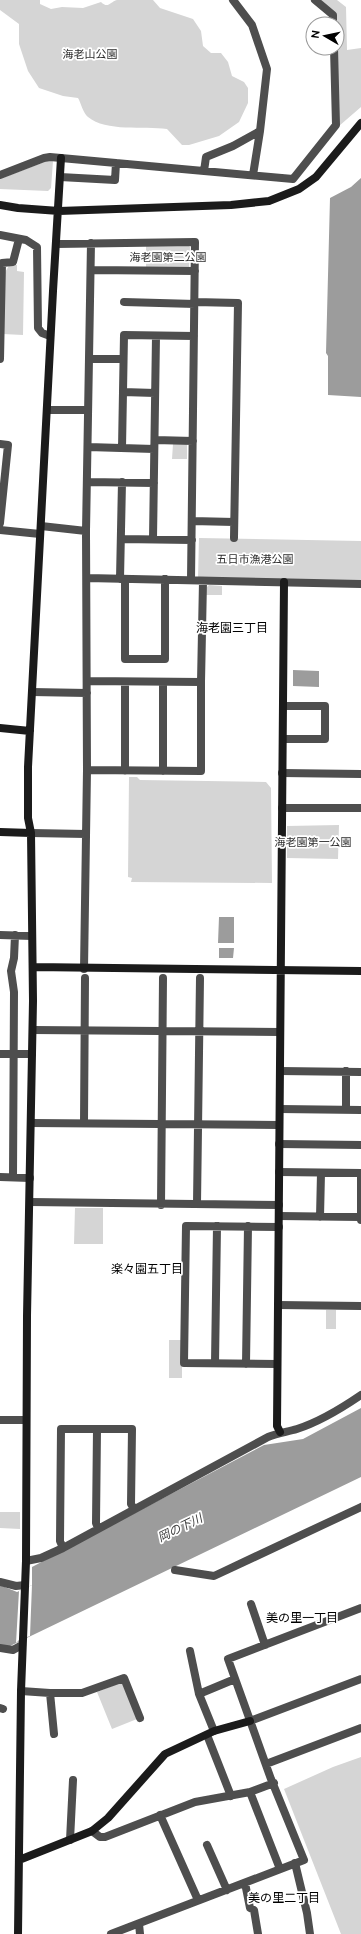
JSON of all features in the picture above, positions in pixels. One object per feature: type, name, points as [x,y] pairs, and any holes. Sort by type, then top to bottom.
[{"type":"street","points":[[233,0],[252,25],[267,69],[253,175]]},
{"type":"street","points":[[315,0],[333,16]]},
{"type":"street","points":[[0,175],[44,158],[62,158],[293,179],[336,126],[334,56]]},
{"type":"street","points":[[0,205],[59,211],[231,205],[278,198],[299,189],[316,177],[361,123]]},
{"type":"street","points":[[204,171],[206,157],[233,146],[260,130]]},
{"type":"street","points":[[18,1934],[22,1643],[26,1561],[26,1420],[33,1030],[31,833],[28,818],[30,731],[50,336],[62,158]]},
{"type":"street","points":[[60,177],[115,180],[116,163]]},
{"type":"street","points":[[0,235],[26,240],[37,247],[38,328],[42,333],[50,336]]},
{"type":"street","points":[[0,359],[2,263],[13,262],[19,239]]},
{"type":"street","points":[[56,244],[84,244],[91,242],[195,242],[191,580]]},
{"type":"street","points":[[84,969],[88,578],[86,531],[91,242]]},
{"type":"street","points":[[91,270],[195,271]]},
{"type":"street","points":[[124,302],[238,303],[234,538]]},
{"type":"street","points":[[122,448],[124,335],[194,336]]},
{"type":"street","points":[[153,539],[156,336]]},
{"type":"street","points":[[90,359],[123,359]]},
{"type":"street","points":[[123,392],[155,393]]},
{"type":"street","points":[[47,410],[88,410]]},
{"type":"street","points":[[155,440],[192,441]]},
{"type":"street","points":[[0,444],[8,445],[0,523]]},
{"type":"street","points":[[88,447],[154,449]]},
{"type":"street","points":[[88,482],[154,483]]},
{"type":"street","points":[[122,482],[121,539],[125,659],[164,659],[165,579]]},
{"type":"street","points":[[192,521],[234,522]]},
{"type":"street","points":[[0,530],[86,531]]},
{"type":"street","points":[[121,539],[192,540]]},
{"type":"street","points":[[88,578],[361,584]]},
{"type":"street","points":[[87,770],[201,771],[203,581]]},
{"type":"street","points":[[280,1432],[277,1426],[277,1364],[284,582]]},
{"type":"street","points":[[87,681],[201,682]]},
{"type":"street","points":[[125,771],[126,682]]},
{"type":"street","points":[[163,682],[163,771]]},
{"type":"street","points":[[32,692],[87,693]]},
{"type":"street","points":[[283,706],[326,706],[325,739],[283,739]]},
{"type":"street","points":[[0,728],[30,731]]},
{"type":"street","points":[[282,773],[361,774]]},
{"type":"street","points":[[282,808],[361,808]]},
{"type":"street","points":[[0,832],[86,834]]},
{"type":"street","points":[[0,935],[32,936]]},
{"type":"street","points":[[12,1177],[14,992],[11,971],[14,958],[15,935]]},
{"type":"street","points":[[33,967],[84,969],[361,971]]},
{"type":"street","points":[[84,1123],[85,978]]},
{"type":"street","points":[[161,1205],[164,978]]},
{"type":"street","points":[[197,1204],[200,978]]},
{"type":"street","points":[[33,1030],[280,1032]]},
{"type":"street","points":[[0,1054],[32,1054]]},
{"type":"street","points":[[280,1071],[361,1072]]},
{"type":"street","points":[[346,1071],[346,1110]]},
{"type":"street","points":[[280,1109],[361,1110]]},
{"type":"street","points":[[31,1123],[280,1125]]},
{"type":"street","points":[[279,1144],[361,1145]]},
{"type":"street","points":[[279,1172],[361,1174],[360,1219],[279,1216]]},
{"type":"street","points":[[320,1217],[322,1173]]},
{"type":"street","points":[[0,1177],[30,1178]]},
{"type":"street","points":[[30,1202],[279,1206]]},
{"type":"street","points":[[277,1364],[184,1364],[186,1226],[278,1227]]},
{"type":"street","points":[[215,1363],[217,1226]]},
{"type":"street","points":[[246,1364],[248,1226]]},
{"type":"street","points":[[278,1305],[361,1306]]},
{"type":"street","points":[[26,1561],[41,1558],[63,1548],[280,1432],[298,1428],[310,1423],[361,1395]]},
{"type":"street","points":[[0,1420],[26,1420]]},
{"type":"street","points":[[63,1548],[60,1541],[61,1429],[132,1429],[131,1504],[134,1509]]},
{"type":"street","points":[[97,1429],[96,1523],[98,1528]]},
{"type":"street","points":[[175,1570],[214,1576],[361,1507]]},
{"type":"street","points":[[0,1582],[16,1586],[25,1586]]},
{"type":"street","points":[[250,1604],[265,1645]]},
{"type":"street","points":[[111,1934],[304,1860],[266,1764],[228,1659],[361,1608]]},
{"type":"street","points":[[0,1648],[13,1650],[22,1643]]},
{"type":"street","points":[[190,1651],[199,1694],[210,1733],[231,1796]]},
{"type":"street","points":[[21,1691],[50,1693],[82,1692],[124,1678],[140,1718]]},
{"type":"street","points":[[199,1694],[235,1679]]},
{"type":"street","points":[[19,1860],[92,1831],[108,1818],[165,1754],[210,1733],[250,1721],[361,1679]]},
{"type":"street","points":[[50,1693],[54,1734]]},
{"type":"street","points":[[266,1764],[361,1728]]},
{"type":"street","points":[[70,1840],[73,1780]]},
{"type":"street","points":[[92,1831],[100,1837],[105,1837],[195,1802],[250,1792],[274,1783]]},
{"type":"street","points":[[250,1792],[280,1869]]},
{"type":"street","points":[[160,1815],[198,1900]]},
{"type":"street","points":[[207,1845],[227,1890]]},
{"type":"street","points":[[296,1863],[310,1934]]},
{"type":"street","points":[[245,1883],[250,1908],[254,1910],[258,1934]]},
{"type":"street","points":[[139,1924],[140,1934]]},
{"type":"green space","name":"海老山公園","points":[[0,0],[40,0],[40,4],[51,9],[62,7],[83,8],[101,2],[107,5],[117,0],[153,0],[160,8],[193,19],[201,31],[203,46],[211,53],[221,53],[228,62],[232,76],[244,82],[248,88],[248,103],[239,122],[219,136],[189,145],[182,145],[167,129],[115,127],[96,122],[88,117],[83,111],[78,98],[63,96],[39,88],[28,71],[19,44],[19,24],[0,10]]},
{"type":"green space","points":[[321,0],[337,0],[346,7],[347,50],[361,48],[361,107],[339,126],[338,56],[345,56],[345,16],[332,16]]},
{"type":"green space","points":[[47,161],[53,161],[51,188],[48,191],[0,189],[0,179]]},
{"type":"green space","name":"海老園第二公園","points":[[146,245],[188,245],[190,247],[189,268],[146,269]]},
{"type":"green space","points":[[10,264],[17,265],[17,271],[24,272],[23,335],[3,334],[4,274]]},
{"type":"green space","points":[[173,444],[187,444],[187,459],[172,459]]},
{"type":"green space","name":"五日市漁港公園","points":[[199,538],[361,541],[361,581],[198,578]]},
{"type":"green space","points":[[209,585],[222,586],[222,595],[205,595],[205,589]]},
{"type":"green space","points":[[129,777],[137,777],[140,780],[266,782],[271,788],[272,883],[131,882],[132,878],[128,877]]},
{"type":"green space","name":"海老園第一公園","points":[[339,825],[338,859],[287,858],[287,826]]},
{"type":"green space","points":[[75,1208],[103,1208],[103,1244],[74,1244]]},
{"type":"green space","points":[[326,1310],[336,1310],[336,1329],[326,1329]]},
{"type":"green space","points":[[169,1340],[182,1340],[182,1378],[169,1378]]},
{"type":"green space","points":[[0,1512],[20,1512],[20,1529],[0,1528]]},
{"type":"green space","points":[[122,1682],[137,1719],[112,1729],[97,1692]]},
{"type":"green space","points":[[361,1757],[361,1934],[341,1934],[284,1789],[333,1767]]},
{"type":"water","points":[[361,178],[361,397],[328,395],[328,356],[326,353],[330,198],[351,187]]},
{"type":"water","points":[[293,670],[319,671],[319,687],[293,686]]},
{"type":"water","points":[[219,917],[234,917],[234,943],[218,943]]},
{"type":"water","points":[[219,948],[234,948],[233,958],[219,958]]},
{"type":"water","name":"岡の下川","points":[[361,1408],[361,1477],[8,1647],[0,1645],[0,1585],[17,1592],[32,1585],[32,1567],[264,1445],[303,1439]]},
{"type":"pier","points":[[32,1585],[30,1636],[19,1640],[16,1643],[19,1591]]},
{"type":"district","name":"海老園三丁目","points":[[232,628]]},
{"type":"district","name":"楽々園五丁目","points":[[147,1269]]},
{"type":"district","name":"美の里一丁目","points":[[302,1618]]},
{"type":"district","name":"美の里二丁目","points":[[284,1898]]}]
